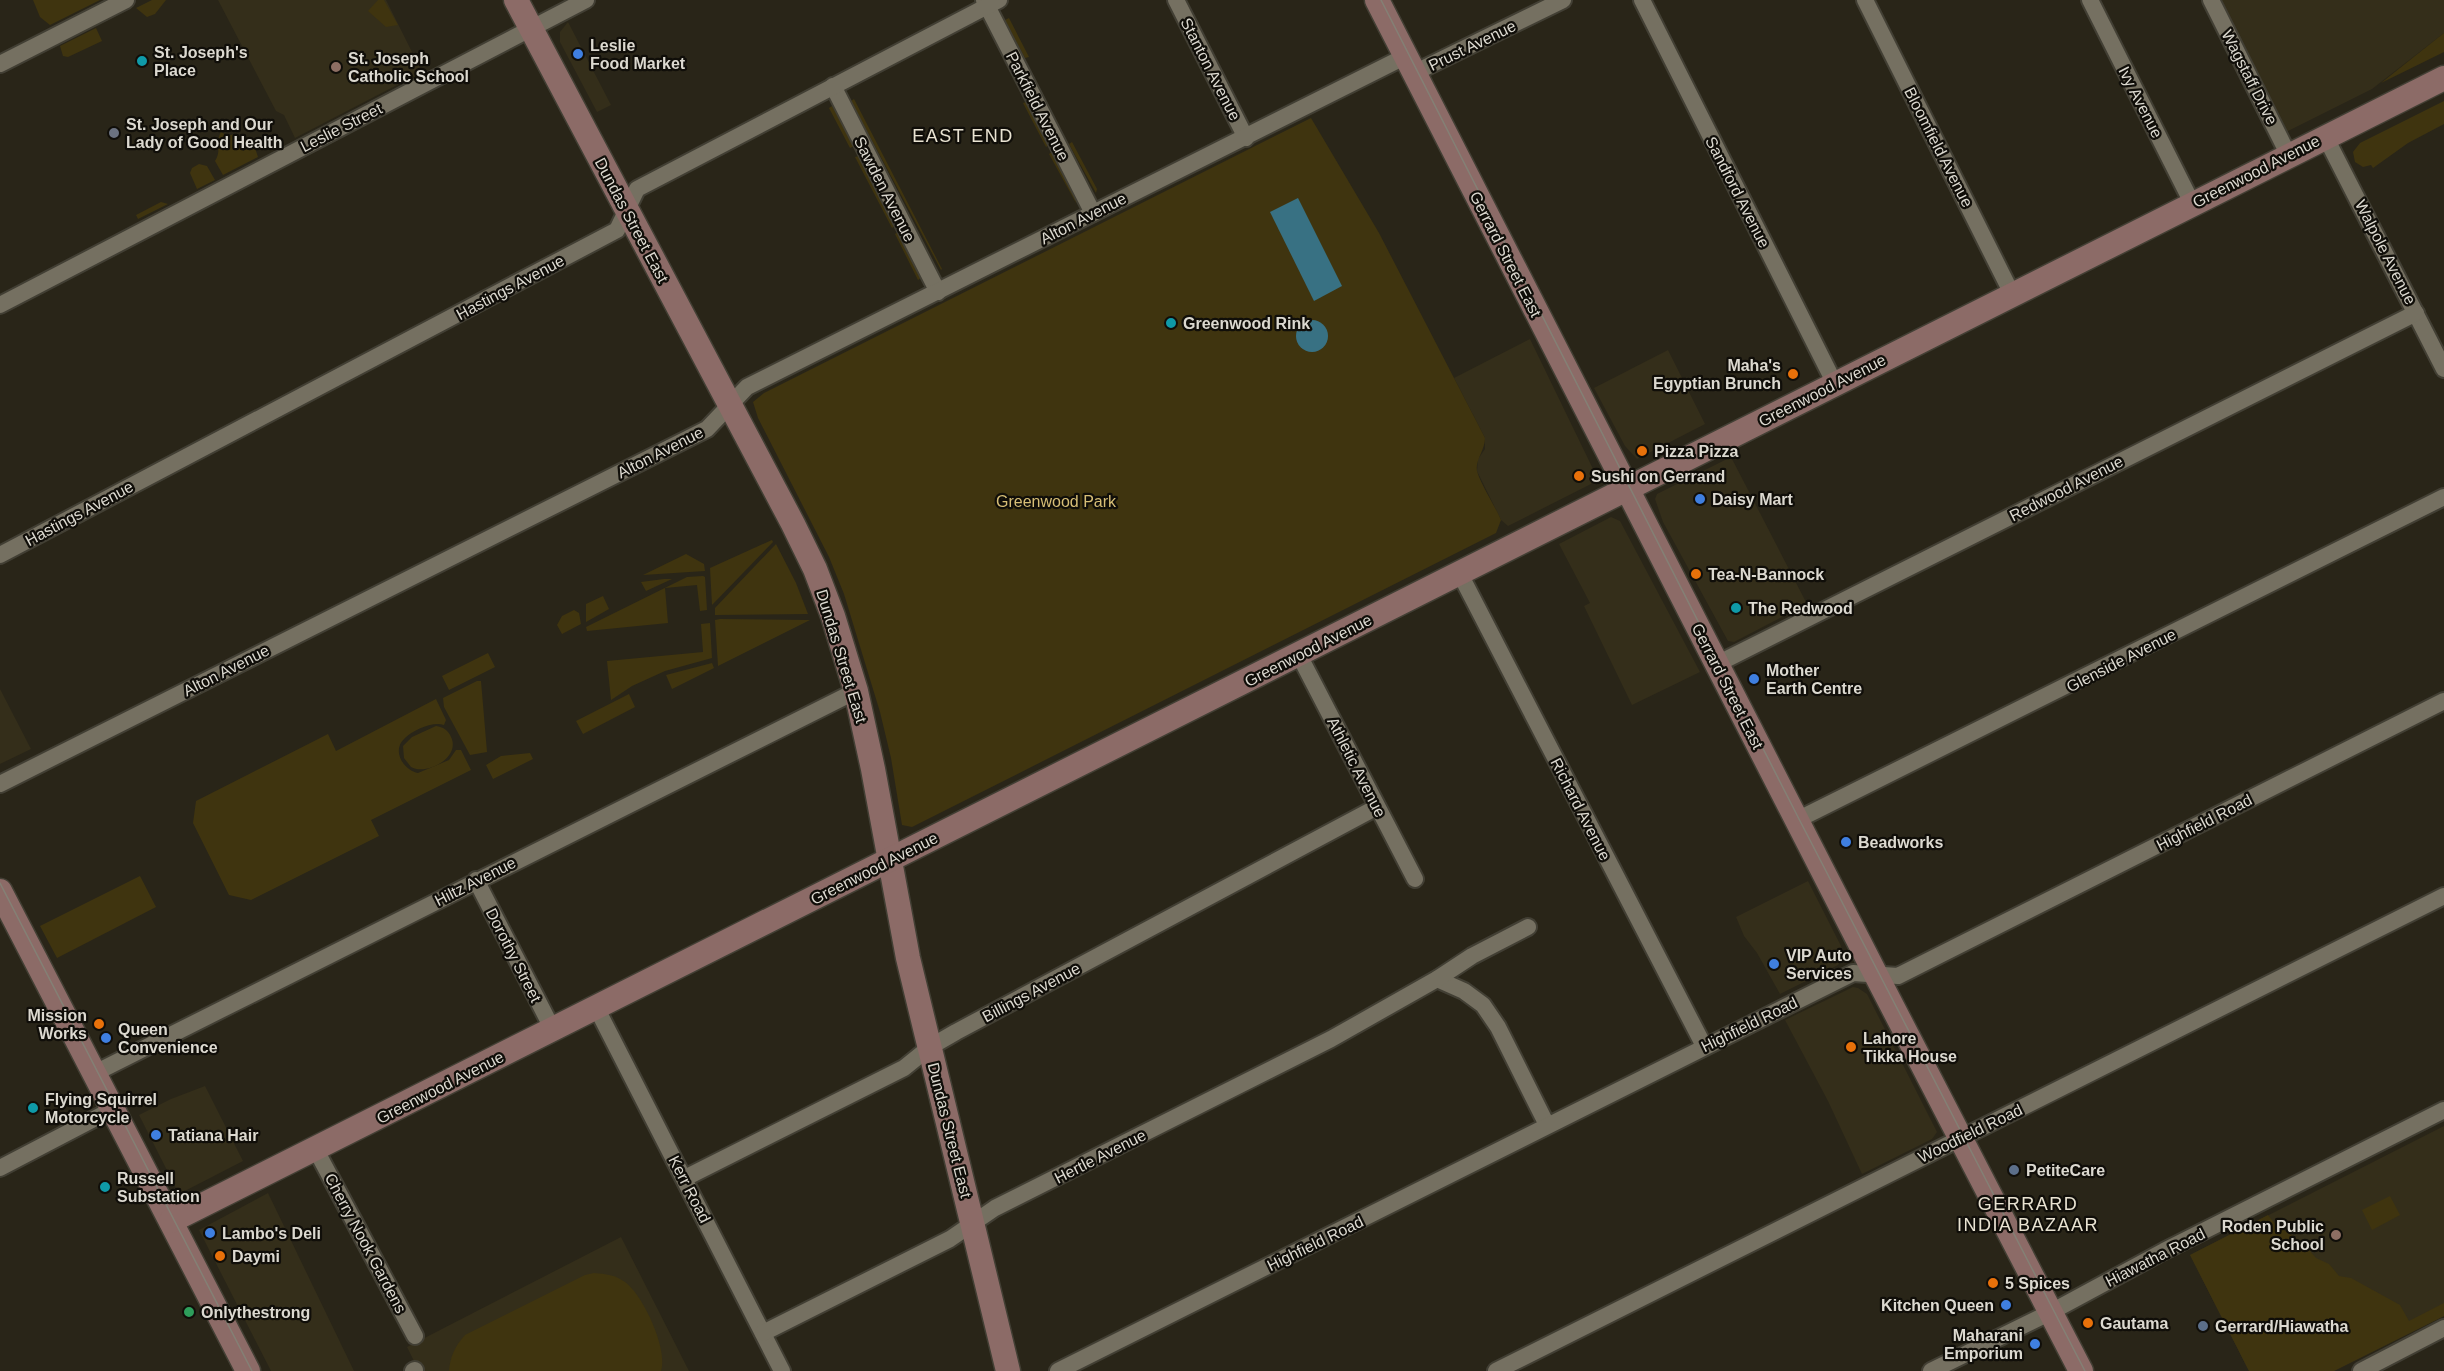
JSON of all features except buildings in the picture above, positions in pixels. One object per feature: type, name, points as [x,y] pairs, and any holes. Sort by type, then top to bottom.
[{"type":"street","points":[[0,64],[126,0]]},
{"type":"street","name":"Dundas Street East","points":[[516,0],[816,569],[833,616],[856,691],[908,958],[1008,1371]]},
{"type":"street","name":"Leslie Street","points":[[0,305],[586,0]]},
{"type":"street","name":"Stanton Avenue","points":[[1176,0],[1246,138]]},
{"type":"street","name":"Gerrard Street East","points":[[1377,0],[2081,1371]]},
{"type":"street","name":"Prust Avenue","points":[[1410,65],[1563,0]]},
{"type":"street","name":"Sandford Avenue","points":[[1642,0],[1835,384]]},
{"type":"street","name":"Bloomfield Avenue","points":[[1865,0],[2012,294]]},
{"type":"street","name":"Ivy Avenue","points":[[2090,0],[2192,203]]},
{"type":"street","name":"Wagstaff Drive","points":[[2211,0],[2288,154]]},
{"type":"street","name":"Hastings Avenue","points":[[0,555],[617,230],[637,189],[990,2]]},
{"type":"street","name":"Parkfield Avenue","points":[[990,2],[1093,213]]},
{"type":"street","name":"Alton Avenue","points":[[0,784],[706,429],[730,407],[747,387],[1246,138],[1410,65]]},
{"type":"street","name":"Greenwood Avenue","points":[[171,1221],[1299,655],[1459,572],[1627,490],[2288,154],[2444,78]]},
{"type":"street","name":"Sawden Avenue","points":[[832,86],[938,292]]},
{"type":"street","name":"Walpole Avenue","points":[[2325,136],[2444,369]]},
{"type":"street","name":"Redwood Avenue","points":[[1717,664],[2416,313]]},
{"type":"street","name":"Glenside Avenue","points":[[1797,820],[2444,497]]},
{"type":"street","name":"Richard Avenue","points":[[1459,572],[1704,1046]]},
{"type":"street","name":"Athletic Avenue","points":[[1299,655],[1415,879]]},
{"type":"street","name":"Hiltz Avenue","points":[[95,1073],[856,691]]},
{"type":"street","name":"Highfield Road","points":[[1058,1371],[1853,973],[1898,976],[2444,701]]},
{"type":"street","name":"Billings Avenue","points":[[685,1178],[904,1068],[930,1047],[1377,807]]},
{"type":"street","name":"Dorothy Street","points":[[476,880],[553,1030]]},
{"type":"street","points":[[0,891],[249,1371]]},
{"type":"street","name":"Woodfield Road","points":[[1496,1371],[2444,896]]},
{"type":"street","name":"Hertle Avenue","points":[[762,1333],[950,1239],[995,1208],[1331,1039],[1437,979],[1472,956],[1528,927]]},
{"type":"street","points":[[1437,979],[1464,992],[1483,1005],[1498,1027],[1548,1125]]},
{"type":"street","name":"Kerr Road","points":[[596,1007],[782,1371]]},
{"type":"street","points":[[0,1168],[114,1109]]},
{"type":"street","name":"Hiawatha Road","points":[[1931,1371],[2051,1312],[2164,1251],[2444,1110]]},
{"type":"street","name":"Cherry Nook Gardens","points":[[316,1150],[415,1336]]},
{"type":"street","points":[[2361,1371],[2444,1329]]},
{"type":"shaded area","name":"St. Joseph Catholic School","points":[[218,0],[386,0],[422,72],[295,138],[284,115],[276,111]]},
{"type":"shaded area","points":[[2218,0],[2444,0],[2444,33],[2372,89],[2286,132]]},
{"type":"shaded area","points":[[568,22],[611,105],[597,112],[560,42],[560,32]]},
{"type":"shaded area","points":[[1530,339],[1595,473],[1591,484],[1508,526],[1501,520],[1477,471],[1478,459],[1485,449],[1485,438],[1454,378]]},
{"type":"shaded area","points":[[1668,350],[1705,424],[1637,459],[1625,446],[1594,388]]},
{"type":"shaded area","points":[[1731,457],[1807,604],[1734,642],[1728,641],[1663,522],[1655,499],[1657,494]]},
{"type":"shaded area","points":[[1611,517],[1620,521],[1700,672],[1632,705],[1584,606],[1590,603],[1559,544]]},
{"type":"shaded area","points":[[0,689],[31,749],[0,764]]},
{"type":"shaded area","points":[[1808,881],[1841,946],[1843,958],[1838,965],[1780,994],[1757,953],[1744,936],[1736,917]]},
{"type":"shaded area","points":[[1853,987],[1867,994],[1937,1132],[1932,1139],[1862,1174],[1828,1101],[1785,1020]]},
{"type":"shaded area","points":[[205,1086],[243,1161],[179,1194],[139,1115]]},
{"type":"shaded area","name":"Roden Public School","points":[[2444,1126],[2444,1316],[2334,1371],[2249,1371],[2190,1255]]},
{"type":"shaded area","points":[[268,1193],[354,1371],[271,1371],[199,1230]]},
{"type":"shaded area","points":[[621,1237],[689,1371],[419,1371],[407,1347]]},
{"type":"green space","points":[[33,0],[100,0],[50,25],[40,17]]},
{"type":"green space","points":[[152,0],[166,0],[155,14],[147,17],[136,8]]},
{"type":"green space","points":[[378,0],[384,0],[398,25],[386,27],[368,11]]},
{"type":"green space","points":[[1009,18],[1029,57],[1025,58],[1005,20]]},
{"type":"green space","points":[[96,28],[102,41],[68,57],[63,56],[60,46]]},
{"type":"green space","points":[[2444,33],[2444,52],[2381,83]]},
{"type":"green space","points":[[854,99],[942,269],[941,270],[851,101]]},
{"type":"green space","points":[[2444,101],[2444,124],[2408,143],[2373,168],[2371,165],[2363,167],[2355,162],[2353,152],[2360,143]]},
{"type":"green space","points":[[1026,102],[1049,145],[1046,147],[1023,103]]},
{"type":"green space","points":[[832,106],[854,146],[850,148],[829,108]]},
{"type":"green space","name":"Greenwood Park","points":[[1311,118],[1379,233],[1485,438],[1477,463],[1477,471],[1501,520],[1496,533],[912,827],[902,825],[891,758],[880,712],[844,594],[829,557],[758,418],[753,402],[764,393]]},
{"type":"green space","points":[[221,132],[228,136],[234,134],[243,151],[254,145],[258,157],[223,175],[215,161]]},
{"type":"green space","points":[[1072,142],[1097,189],[1096,193],[1069,144]]},
{"type":"green space","points":[[1052,152],[1075,197],[1076,203],[1049,154]]},
{"type":"green space","points":[[859,156],[895,226],[892,228],[855,157]]},
{"type":"green space","points":[[199,164],[207,166],[215,180],[197,189],[190,173],[192,168]]},
{"type":"green space","points":[[161,202],[168,204],[138,219],[136,215]]},
{"type":"green space","points":[[898,232],[919,272],[921,278],[918,280],[895,234]]},
{"type":"green space","points":[[772,540],[773,542],[712,605],[710,568]]},
{"type":"green space","points":[[776,544],[796,583],[808,614],[715,615],[715,608]]},
{"type":"green space","points":[[686,554],[704,564],[705,571],[643,575]]},
{"type":"green space","points":[[687,577],[705,577],[707,610],[700,611],[697,585],[665,588],[668,623],[587,631],[586,627]]},
{"type":"green space","points":[[672,579],[646,591],[641,582]]},
{"type":"green space","points":[[603,596],[609,609],[586,622],[586,604]]},
{"type":"green space","points":[[574,610],[579,613],[581,624],[562,634],[557,625],[562,616]]},
{"type":"green space","points":[[715,620],[810,620],[718,666]]},
{"type":"green space","points":[[710,623],[712,658],[665,671],[632,686],[611,700],[607,661],[703,652],[701,624]]},
{"type":"green space","points":[[488,653],[495,667],[449,690],[442,676]]},
{"type":"green space","points":[[712,663],[714,668],[672,689],[666,675]]},
{"type":"green space","points":[[481,681],[487,752],[470,755],[444,707],[443,698]]},
{"type":"green space","points":[[629,694],[635,707],[583,734],[576,721]]},
{"type":"green space","points":[[436,699],[446,720],[444,725],[429,725],[409,735],[399,748],[401,759],[408,768],[418,773],[449,760],[456,750],[461,750],[471,770],[371,820],[379,836],[251,900],[229,895],[193,823],[196,801],[328,734],[336,751]]},
{"type":"green space","points":[[436,726],[445,729],[450,735],[453,744],[447,758],[425,769],[411,767],[404,758],[403,746],[412,737]]},
{"type":"green space","points":[[530,753],[533,759],[493,779],[486,765],[501,756]]},
{"type":"green space","points":[[140,876],[156,907],[57,958],[40,926]]},
{"type":"green space","points":[[2390,1196],[2400,1215],[2372,1230],[2362,1210]]},
{"type":"green space","points":[[2268,1215],[2276,1225],[2302,1242],[2316,1258],[2329,1264],[2339,1276],[2351,1278],[2400,1305],[2409,1321],[2444,1303],[2444,1316],[2334,1371],[2249,1371],[2190,1255]]},
{"type":"green space","points":[[594,1273],[610,1275],[625,1282],[639,1298],[652,1323],[661,1350],[661,1371],[449,1371],[458,1343],[465,1335],[585,1275]]},
{"type":"water","points":[[1298,198],[1342,286],[1314,301],[1270,212]]},
{"type":"water","points":[[1312,320],[1324,324],[1328,336],[1324,348],[1312,352],[1300,348],[1296,336],[1300,324]]},
{"type":"tram line","points":[[1381,0],[1799,819],[2085,1371]]},
{"type":"tram line","points":[[0,883],[252,1371]]},
{"type":"place","name":"Leslie Food Market","points":[[578,54]]},
{"type":"place","name":"St. Joseph's Place","points":[[142,61]]},
{"type":"place","name":"St. Joseph Catholic School","points":[[336,67]]},
{"type":"place","name":"St. Joseph and Our Lady of Good Health","points":[[114,133]]},
{"type":"place","name":"Greenwood Rink","points":[[1171,323]]},
{"type":"place","name":"Maha's Egyptian Brunch","points":[[1793,374]]},
{"type":"place","name":"Pizza Pizza","points":[[1642,451]]},
{"type":"place","name":"Sushi on Gerrand","points":[[1579,476]]},
{"type":"place","name":"Daisy Mart","points":[[1700,499]]},
{"type":"place","name":"Tea-N-Bannock","points":[[1696,574]]},
{"type":"place","name":"The Redwood","points":[[1736,608]]},
{"type":"place","name":"Mother Earth Centre","points":[[1754,679]]},
{"type":"place","name":"Beadworks","points":[[1846,842]]},
{"type":"place","name":"VIP Auto Services","points":[[1774,964]]},
{"type":"place","name":"Mission Works","points":[[99,1024]]},
{"type":"place","name":"Queen Convenience","points":[[106,1038]]},
{"type":"place","name":"Lahore Tikka House","points":[[1851,1047]]},
{"type":"place","name":"Flying Squirrel Motorcycle","points":[[33,1108]]},
{"type":"place","name":"Tatiana Hair","points":[[156,1135]]},
{"type":"place","name":"PetiteCare","points":[[2014,1170]]},
{"type":"place","name":"Russell Substation","points":[[105,1187]]},
{"type":"place","name":"Lambo's Deli","points":[[210,1233]]},
{"type":"place","name":"Roden Public School","points":[[2336,1235]]},
{"type":"place","name":"Daymi","points":[[220,1256]]},
{"type":"place","name":"5 Spices","points":[[1993,1283]]},
{"type":"place","name":"Kitchen Queen","points":[[2006,1305]]},
{"type":"place","name":"Onlythestrong","points":[[189,1312]]},
{"type":"place","name":"Gautama","points":[[2088,1323]]},
{"type":"place","name":"Gerrard/Hiawatha","points":[[2203,1326]]},
{"type":"place","name":"Maharani Emporium","points":[[2035,1344]]},
{"type":"district","name":"EAST END","points":[[963,136]]},
{"type":"district","name":"GERRARD INDIA BAZAAR","points":[[2028,1214]]}]
